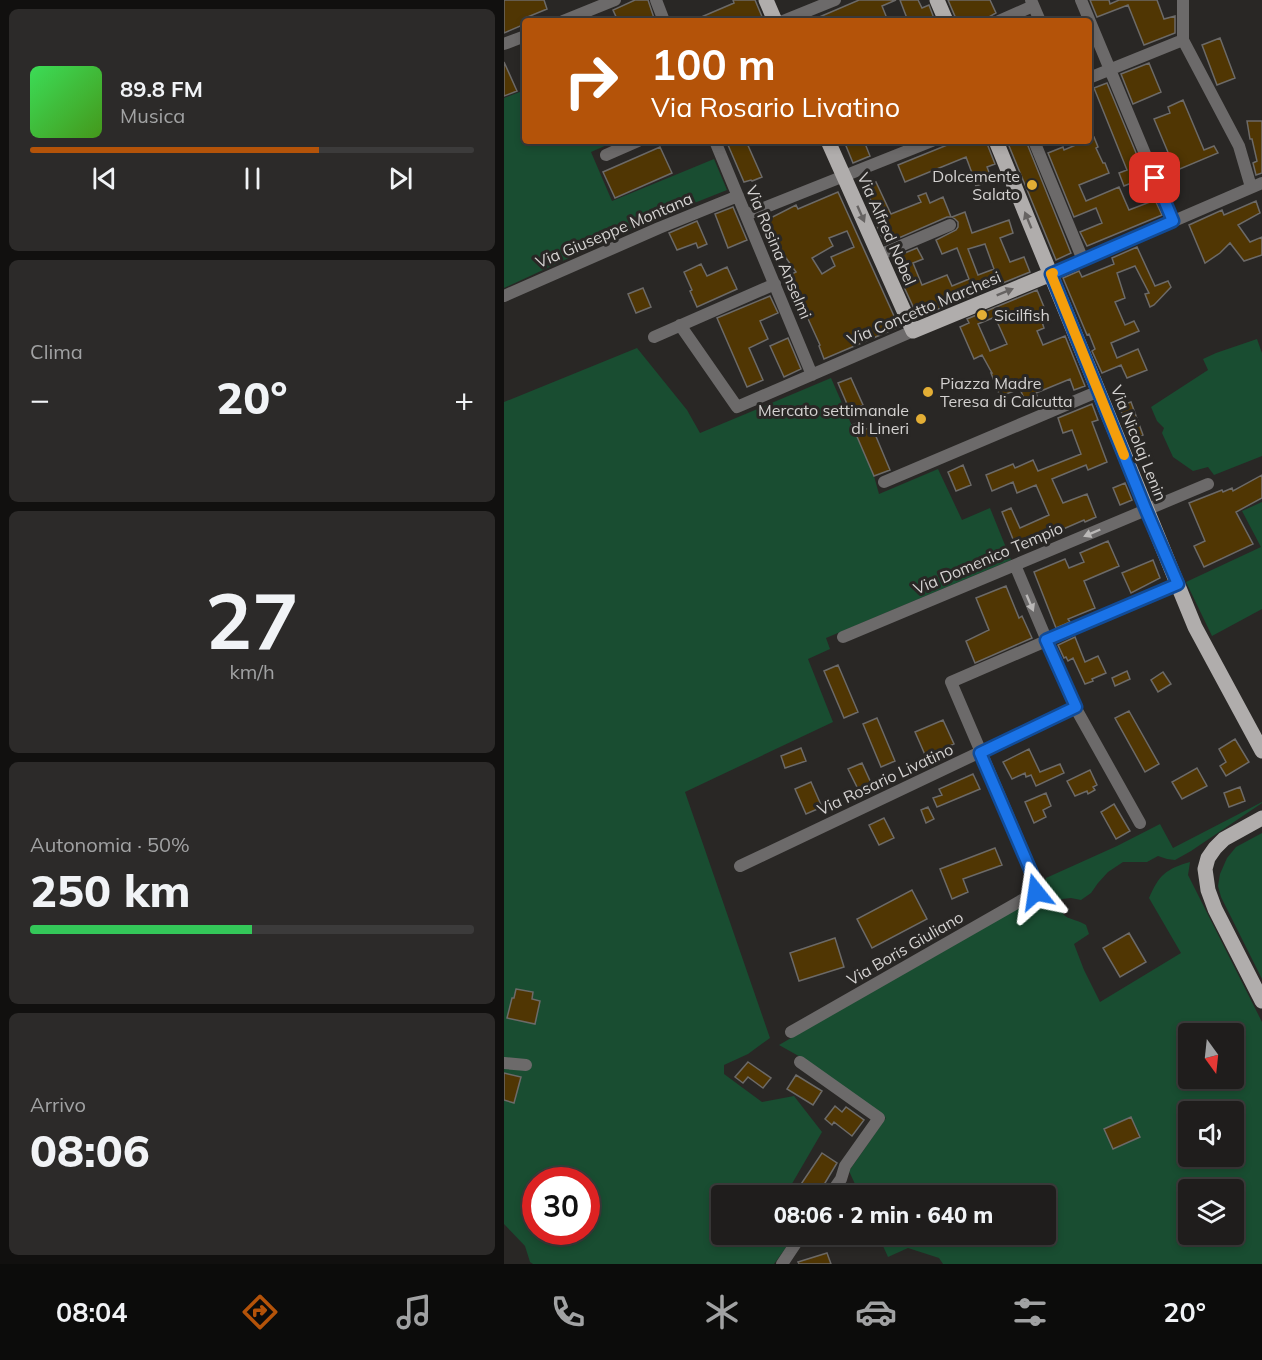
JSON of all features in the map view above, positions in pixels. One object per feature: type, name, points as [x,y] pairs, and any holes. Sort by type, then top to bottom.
[{"type":"main road","points":[[766,0],[774,18]]},
{"type":"main road","points":[[937,0],[945,18]]},
{"type":"main road","name":"Via Alfred Nobel","points":[[829,144],[913,331]]},
{"type":"main road","name":"Via Nicolaj Lenin","points":[[997,144],[1195,627],[1262,751]]},
{"type":"main road","name":"Via Concetto Marchesi","points":[[913,331],[1051,274]]},
{"type":"main road","points":[[1262,818],[1224,839],[1208,858],[1205,869],[1208,890],[1215,909],[1262,1001]]},
{"type":"street","points":[[570,18],[615,0]]},
{"type":"street","points":[[656,0],[663,18]]},
{"type":"street","points":[[790,18],[835,0]]},
{"type":"street","points":[[1081,0],[1089,18]]},
{"type":"street","points":[[1051,274],[1256,185],[1239,146],[1183,40],[1183,0]]},
{"type":"street","points":[[1004,18],[1032,3],[1039,18]]},
{"type":"street","points":[[1092,26],[1173,221]]},
{"type":"street","points":[[504,44],[522,37]]},
{"type":"street","points":[[1092,77],[1183,40]]},
{"type":"street","points":[[606,155],[631,144]]},
{"type":"street","name":"Via Rosina Anselmi","points":[[717,144],[812,375]]},
{"type":"street","points":[[746,215],[924,144]]},
{"type":"street","points":[[1035,144],[1083,260]]},
{"type":"street","name":"Via Giuseppe Montana","points":[[504,296],[738,196]]},
{"type":"street","points":[[879,255],[950,225]]},
{"type":"street","points":[[654,337],[775,284]]},
{"type":"street","name":"Via Concetto Marchesi","points":[[680,325],[737,407],[913,331]]},
{"type":"street","points":[[884,482],[1099,391]]},
{"type":"street","name":"Via Domenico Tempio","points":[[843,637],[1208,484]]},
{"type":"street","points":[[1015,565],[1076,707],[1140,823]]},
{"type":"street","points":[[980,753],[951,682],[1178,584]]},
{"type":"street","name":"Via Rosario Livatino","points":[[740,866],[1076,707]]},
{"type":"street","name":"Via Boris Giuliano","points":[[791,1032],[1036,892],[1036,883],[980,753]]},
{"type":"street","points":[[800,1062],[879,1118],[845,1166],[837,1185]]},
{"type":"street","points":[[504,1064],[526,1065]]},
{"type":"street","points":[[782,1264],[795,1245]]},
{"type":"green space","points":[[522,91],[522,144],[609,144],[591,152],[612,201],[714,159],[727,190],[649,221],[504,288],[504,98]]},
{"type":"green space","points":[[1257,339],[1262,353],[1262,456],[1214,475],[1208,467],[1193,471],[1173,457],[1162,433],[1164,428],[1157,421],[1151,407],[1208,370],[1203,359]]},
{"type":"green space","points":[[637,348],[687,410],[700,433],[831,378],[874,476],[879,494],[938,469],[962,520],[990,508],[1011,560],[826,638],[830,649],[808,659],[833,722],[685,792],[770,1038],[748,1054],[724,1065],[724,1074],[762,1102],[794,1096],[822,1132],[791,1185],[711,1185],[711,1245],[788,1245],[774,1264],[533,1264],[530,1262],[524,1245],[600,1245],[600,1167],[522,1167],[522,1243],[504,1224],[504,402]]},
{"type":"green space","points":[[1262,502],[1262,609],[1212,636],[1186,582],[1261,547],[1242,511]]},
{"type":"green space","points":[[1262,802],[1175,860],[1158,856],[1147,862],[1123,862],[1108,872],[1091,893],[1081,900],[1062,899],[1059,902],[1060,908],[1068,918],[1086,925],[1089,934],[1074,944],[1100,1002],[1181,953],[1149,898],[1164,874],[1190,862],[1188,875],[1262,1022],[1262,1264],[943,1264],[939,1258],[908,1248],[888,1257],[883,1245],[1056,1245],[1056,1185],[855,1185],[849,1171],[886,1118],[804,1059],[779,1045],[1042,892],[1046,878],[1160,824],[1173,848]]},
{"type":"green space","points":[[1262,833],[1262,979],[1221,897],[1218,886],[1227,858],[1236,847]]},
{"type":"building","points":[[504,0],[544,0],[547,9],[522,18],[522,25],[504,33]]},
{"type":"building","points":[[635,0],[648,0],[654,18],[617,18],[613,10]]},
{"type":"building","points":[[733,0],[755,0],[763,18],[699,18],[734,3]]},
{"type":"building","points":[[859,0],[896,0],[882,6],[887,18],[817,18]]},
{"type":"building","points":[[900,0],[918,0],[922,8],[929,5],[934,18],[907,18]]},
{"type":"building","points":[[948,0],[990,0],[996,13],[987,18],[956,18]]},
{"type":"building","points":[[1090,0],[1109,0],[1110,4],[1119,0],[1157,0],[1164,19],[1175,16],[1175,33],[1144,45],[1128,5],[1097,17]]},
{"type":"building","points":[[1220,38],[1235,78],[1217,85],[1202,45]]},
{"type":"building","points":[[504,62],[517,91],[504,96]]},
{"type":"building","points":[[1149,63],[1161,92],[1133,104],[1121,74]]},
{"type":"building","points":[[1107,83],[1146,177],[1124,186],[1119,173],[1127,170],[1094,88]]},
{"type":"building","points":[[1183,100],[1204,150],[1214,146],[1218,153],[1163,176],[1158,162],[1170,157],[1154,119],[1170,113],[1168,107]]},
{"type":"building","points":[[1247,121],[1262,121],[1262,173],[1256,175],[1253,163],[1257,161]]},
{"type":"building","points":[[1094,137],[1098,147],[1096,148],[1109,173],[1079,185],[1086,201],[1119,187],[1129,210],[1155,200],[1162,215],[1087,246],[1080,232],[1102,223],[1096,208],[1074,217],[1048,153],[1063,147],[1064,150],[1078,144],[1092,144]]},
{"type":"building","points":[[747,144],[762,177],[744,182],[728,145]]},
{"type":"building","points":[[845,144],[865,144],[870,156],[853,163]]},
{"type":"building","points":[[950,144],[987,144],[995,164],[987,167],[992,180],[976,186],[966,157],[905,182],[898,165]]},
{"type":"building","points":[[1008,144],[1027,144],[1071,253],[1056,260]]},
{"type":"building","points":[[660,147],[672,173],[615,198],[603,172]]},
{"type":"building","points":[[876,182],[891,214],[921,202],[918,196],[926,193],[930,203],[943,197],[951,217],[885,244],[875,221],[879,219],[865,187]]},
{"type":"building","points":[[838,192],[899,327],[824,359],[799,299],[786,277],[796,272],[774,241],[769,243],[759,224],[796,205],[798,209]],"holes":[[[847,231],[854,247],[831,257],[835,266],[822,274],[812,258],[833,246],[829,238]]]},
{"type":"building","points":[[1256,201],[1260,213],[1238,225],[1250,242],[1262,237],[1262,255],[1244,261],[1230,243],[1205,263],[1189,225],[1222,210],[1224,215]]},
{"type":"building","points":[[733,207],[747,240],[728,248],[715,214]]},
{"type":"building","points":[[965,212],[972,233],[1009,220],[1013,233],[1000,238],[1010,262],[1024,257],[1030,272],[918,317],[904,287],[908,286],[895,257],[917,248],[923,259],[913,263],[922,285],[947,275],[952,286],[969,279],[957,248],[942,254],[936,240],[956,230],[958,222],[952,217]],"holes":[[[985,244],[994,269],[978,275],[968,249]]]},
{"type":"building","points":[[697,221],[707,244],[698,248],[696,243],[677,250],[669,233]]},
{"type":"building","points":[[1137,247],[1155,286],[1168,281],[1171,287],[1150,307],[1145,294],[1149,293],[1135,266],[1117,273],[1125,298],[1115,302],[1125,325],[1134,321],[1139,331],[1111,343],[1117,358],[1138,349],[1147,370],[1127,378],[1121,365],[1102,373],[1092,351],[1095,349],[1089,334],[1087,335],[1063,278],[1079,271],[1082,277],[1114,264],[1112,258]]},
{"type":"building","points":[[701,264],[707,276],[727,267],[737,289],[697,307],[684,272]]},
{"type":"building","points":[[643,288],[651,307],[636,313],[628,294]]},
{"type":"building","points":[[1037,290],[1049,319],[1042,322],[1044,328],[1037,331],[1043,345],[1065,336],[1085,386],[1074,390],[1070,379],[1036,393],[1038,399],[1026,403],[1020,389],[1000,396],[992,373],[982,355],[974,359],[960,327],[969,323],[967,319]],"holes":[[[995,317],[1007,344],[990,351],[978,324]]]},
{"type":"building","points":[[770,296],[778,313],[760,321],[768,339],[749,348],[763,380],[747,387],[717,318]]},
{"type":"building","points":[[788,338],[801,369],[784,377],[770,346]]},
{"type":"building","points":[[851,378],[863,405],[850,411],[838,383]]},
{"type":"building","points":[[1131,402],[1143,435],[1132,439],[1119,406]]},
{"type":"building","points":[[1092,404],[1098,420],[1092,422],[1107,462],[1088,470],[1086,465],[1052,479],[1063,503],[1087,494],[1096,517],[1017,549],[1002,512],[1011,508],[1020,528],[1049,515],[1036,485],[1017,493],[1013,482],[992,491],[986,475],[1013,464],[1015,468],[1033,460],[1038,471],[1081,454],[1072,430],[1063,433],[1058,418]]},
{"type":"building","points":[[859,422],[863,430],[872,427],[890,470],[874,476],[852,425]]},
{"type":"building","points":[[963,465],[971,485],[956,491],[948,472]]},
{"type":"building","points":[[1262,475],[1262,498],[1236,512],[1253,544],[1204,567],[1194,546],[1205,541],[1189,503],[1222,490],[1223,492],[1232,488],[1233,491]]},
{"type":"building","points":[[1125,483],[1132,500],[1120,505],[1113,488]]},
{"type":"building","points":[[1108,541],[1119,566],[1084,581],[1095,608],[1068,619],[1070,622],[1056,628],[1034,572],[1065,559],[1069,568],[1084,562],[1080,553]]},
{"type":"building","points":[[1153,560],[1160,578],[1131,593],[1122,573]]},
{"type":"building","points":[[1006,586],[1019,618],[1022,616],[1032,638],[975,663],[966,641],[989,630],[976,598]]},
{"type":"building","points":[[1075,637],[1085,662],[1098,656],[1106,673],[1085,684],[1073,658],[1068,661],[1066,657],[1064,658],[1058,645]]},
{"type":"building","points":[[838,665],[858,712],[844,718],[824,671]]},
{"type":"building","points":[[1127,671],[1130,679],[1115,686],[1112,678]]},
{"type":"building","points":[[1163,672],[1171,684],[1158,692],[1151,680]]},
{"type":"building","points":[[1129,711],[1159,764],[1145,772],[1115,718]]},
{"type":"building","points":[[877,718],[895,761],[881,767],[863,724]]},
{"type":"building","points":[[943,720],[954,744],[926,757],[915,732]]},
{"type":"building","points":[[1235,739],[1249,762],[1226,776],[1220,766],[1226,762],[1219,749]]},
{"type":"building","points":[[801,748],[806,761],[785,768],[781,756]]},
{"type":"building","points":[[1029,749],[1040,772],[1060,764],[1064,773],[1036,786],[1031,775],[1026,777],[1025,773],[1012,779],[1003,762]]},
{"type":"building","points":[[862,763],[871,783],[858,789],[848,769]]},
{"type":"building","points":[[1197,768],[1207,786],[1182,799],[1172,782]]},
{"type":"building","points":[[1090,770],[1097,785],[1093,787],[1095,790],[1088,794],[1087,791],[1075,796],[1067,781]]},
{"type":"building","points":[[973,774],[980,789],[937,807],[933,798],[942,795],[939,789]]},
{"type":"building","points":[[811,782],[822,807],[806,814],[795,789]]},
{"type":"building","points":[[1240,787],[1245,801],[1229,807],[1224,793]]},
{"type":"building","points":[[1046,793],[1051,806],[1043,810],[1046,817],[1034,823],[1025,802]]},
{"type":"building","points":[[1114,804],[1130,831],[1116,839],[1101,812]]},
{"type":"building","points":[[928,807],[934,819],[926,823],[921,810]]},
{"type":"building","points":[[884,818],[894,838],[879,845],[869,825]]},
{"type":"building","points":[[995,848],[1002,865],[963,879],[968,892],[952,899],[940,869]]},
{"type":"building","points":[[912,890],[927,919],[872,948],[857,919]]},
{"type":"building","points":[[1129,933],[1146,962],[1120,977],[1103,948]]},
{"type":"building","points":[[835,938],[844,967],[799,981],[790,953]]},
{"type":"building","points":[[516,989],[533,992],[532,999],[540,1001],[535,1024],[507,1018]]},
{"type":"building","points":[[748,1062],[771,1078],[763,1088],[748,1077],[743,1083],[735,1077]]},
{"type":"building","points":[[504,1073],[521,1077],[514,1103],[504,1100]]},
{"type":"building","points":[[796,1075],[822,1091],[813,1105],[787,1089]]},
{"type":"building","points":[[835,1106],[842,1112],[846,1107],[864,1120],[852,1136],[834,1122],[832,1125],[825,1119]]},
{"type":"building","points":[[1131,1117],[1140,1137],[1113,1149],[1104,1129]]},
{"type":"building","points":[[822,1153],[837,1163],[824,1185],[800,1185]]},
{"type":"building","points":[[827,1253],[831,1264],[799,1264],[798,1262]]},
{"type":"slow traffic","points":[[1053,273],[1051,274],[1124,455]]},
{"type":"place","name":"Dolcemente Salato","points":[[1032,185]]},
{"type":"place","name":"Sicilfish","points":[[982,315]]},
{"type":"place","name":"Piazza Madre Teresa di Calcutta","points":[[928,392]]},
{"type":"place","name":"Mercato settimanale di Lineri","points":[[921,419]]},
{"type":"route","points":[[1036,892],[1036,883],[980,753],[1076,707],[1046,640],[1178,584],[1051,274],[1173,221],[1155,178]]}]
